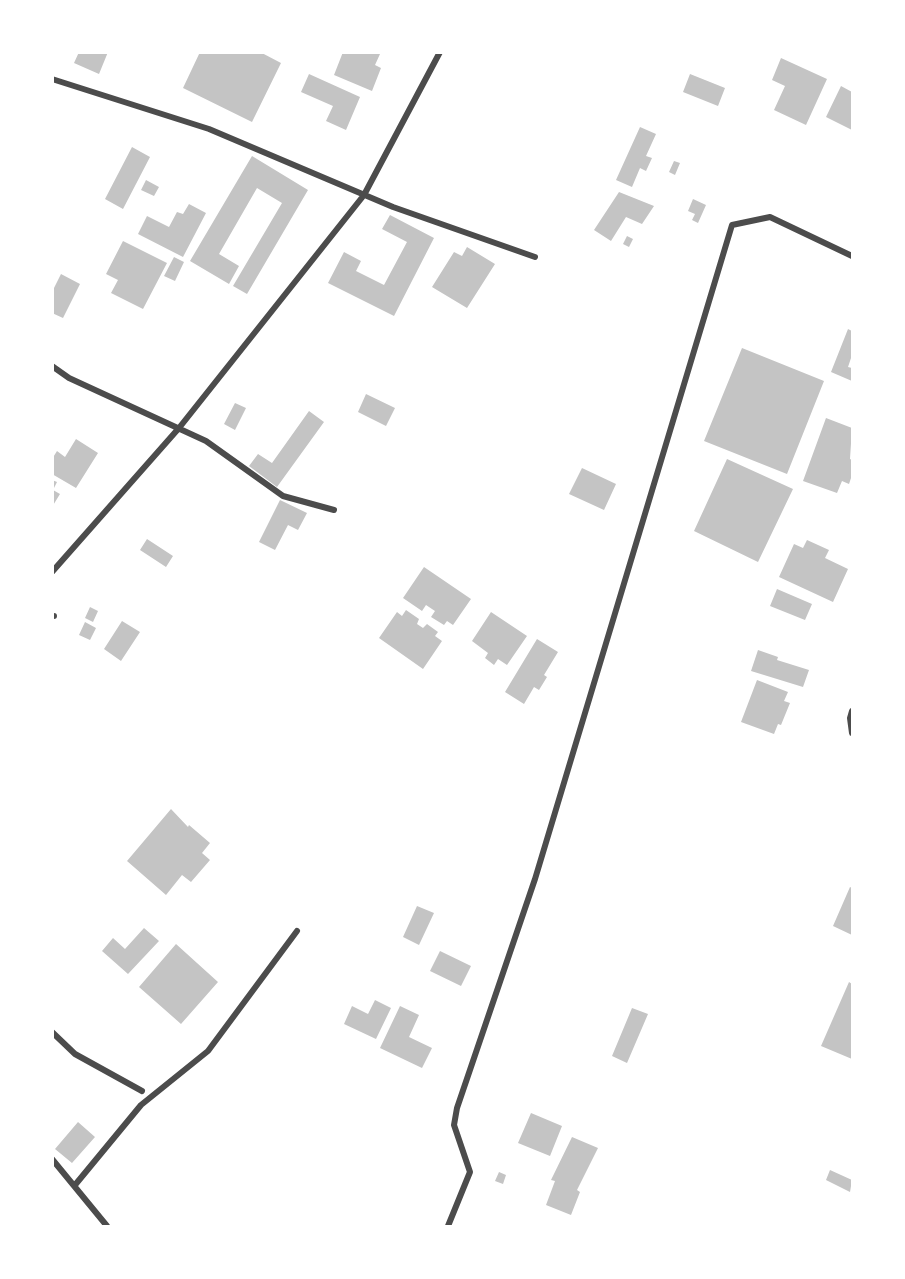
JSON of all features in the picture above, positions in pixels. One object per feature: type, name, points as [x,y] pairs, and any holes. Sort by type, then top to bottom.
[{"type":"street","points":[[52,572],[179,428],[364,195],[440,52]]},
{"type":"street","points":[[52,79],[209,129],[364,195],[535,257]]},
{"type":"street","points":[[448,1227],[470,1172],[454,1125],[457,1108],[535,879],[732,225],[770,217],[852,256]]},
{"type":"street","points":[[52,366],[69,378],[206,441],[283,496],[334,510]]},
{"type":"street","points":[[852,711],[850,718],[852,733]]},
{"type":"street","points":[[75,1185],[141,1104],[208,1051],[297,931]]},
{"type":"street","points":[[52,1032],[75,1054],[142,1091]]},
{"type":"street","points":[[52,1159],[107,1227]]},
{"type":"building","points":[[79,52],[108,52],[99,74],[74,63]]},
{"type":"building","points":[[200,52],[260,52],[281,63],[252,122],[183,88]]},
{"type":"building","points":[[343,52],[380,54],[375,65],[381,68],[372,91],[334,75]]},
{"type":"building","points":[[781,58],[827,79],[806,125],[774,110],[785,86],[772,80]]},
{"type":"building","points":[[309,74],[360,97],[346,130],[326,121],[333,106],[301,92]]},
{"type":"building","points":[[690,74],[725,88],[718,106],[683,92]]},
{"type":"building","points":[[841,86],[852,92],[852,130],[826,117]]},
{"type":"building","points":[[640,127],[656,134],[646,156],[652,158],[646,171],[640,168],[632,187],[616,180]]},
{"type":"building","points":[[132,147],[150,157],[123,209],[105,199]]},
{"type":"building","points":[[252,156],[308,190],[247,294],[233,286],[282,203],[257,188],[219,254],[239,266],[229,284],[190,261]]},
{"type":"building","points":[[674,161],[680,163],[675,175],[669,172]]},
{"type":"building","points":[[146,180],[159,187],[154,196],[141,190]]},
{"type":"building","points":[[619,192],[654,206],[642,224],[626,217],[611,241],[594,230]]},
{"type":"building","points":[[693,199],[706,205],[698,223],[692,220],[695,214],[688,211]]},
{"type":"building","points":[[189,204],[206,213],[183,257],[138,234],[147,216],[169,227],[177,212],[183,214]]},
{"type":"building","points":[[390,215],[434,238],[394,316],[328,283],[344,252],[361,261],[356,271],[384,285],[407,242],[382,229]]},
{"type":"building","points":[[627,236],[633,239],[629,247],[623,244]]},
{"type":"building","points":[[123,241],[167,263],[143,309],[111,293],[118,280],[106,274]]},
{"type":"building","points":[[467,247],[495,264],[467,308],[432,287],[454,252],[462,256]]},
{"type":"building","points":[[174,257],[184,262],[175,281],[164,276]]},
{"type":"building","points":[[61,274],[80,284],[63,318],[52,313],[52,292]]},
{"type":"building","points":[[848,329],[852,331],[852,355],[848,367],[852,368],[852,381],[831,372]]},
{"type":"building","points":[[742,348],[824,381],[787,474],[704,441]]},
{"type":"building","points":[[366,394],[395,408],[386,426],[358,412]]},
{"type":"building","points":[[235,403],[246,408],[235,430],[224,424]]},
{"type":"building","points":[[309,411],[324,422],[277,487],[249,466],[258,454],[272,463]]},
{"type":"building","points":[[826,418],[852,428],[850,459],[852,460],[852,475],[849,484],[842,481],[837,493],[803,481]]},
{"type":"building","points":[[76,439],[98,453],[76,488],[52,474],[52,459],[57,451],[65,457]]},
{"type":"building","points":[[727,459],[793,489],[758,562],[694,531]]},
{"type":"building","points":[[582,468],[616,484],[604,510],[569,494]]},
{"type":"building","points":[[52,480],[57,482],[53,490],[60,494],[52,507]]},
{"type":"building","points":[[280,500],[307,513],[298,530],[288,525],[275,550],[259,542]]},
{"type":"building","points":[[147,539],[173,556],[166,567],[140,550]]},
{"type":"building","points":[[807,540],[829,550],[825,558],[848,569],[833,602],[779,577],[794,544],[803,548]]},
{"type":"building","points":[[424,567],[471,599],[453,625],[447,621],[444,625],[431,617],[435,611],[426,605],[422,611],[403,598]]},
{"type":"building","points":[[777,589],[812,604],[805,620],[770,606]]},
{"type":"building","points":[[90,607],[98,611],[93,622],[85,618]]},
{"type":"building","points":[[406,610],[419,619],[417,624],[423,628],[427,624],[438,632],[435,636],[442,641],[423,669],[379,638],[397,612],[402,616]]},
{"type":"building","points":[[491,612],[527,636],[507,665],[498,659],[494,665],[485,658],[488,653],[472,641]]},
{"type":"building","points":[[122,621],[140,632],[121,661],[104,649]]},
{"type":"building","points":[[85,622],[96,628],[90,640],[79,635]]},
{"type":"building","points":[[537,639],[558,652],[544,675],[547,677],[539,690],[534,687],[524,704],[505,692]]},
{"type":"building","points":[[758,650],[778,657],[777,660],[809,670],[803,687],[751,671]]},
{"type":"building","points":[[757,680],[788,692],[784,701],[790,703],[781,725],[778,724],[774,734],[741,722]]},
{"type":"building","points":[[171,809],[188,827],[189,825],[210,843],[202,853],[210,860],[191,882],[182,875],[166,895],[127,861]]},
{"type":"building","points":[[850,887],[852,888],[852,935],[833,926]]},
{"type":"building","points":[[417,906],[434,913],[419,945],[403,937]]},
{"type":"building","points":[[144,928],[159,941],[128,974],[102,951],[113,938],[125,949]]},
{"type":"building","points":[[176,944],[218,982],[181,1024],[139,987]]},
{"type":"building","points":[[440,951],[471,966],[461,986],[430,971]]},
{"type":"building","points":[[849,982],[852,984],[852,1059],[821,1046]]},
{"type":"building","points":[[375,1000],[391,1008],[376,1039],[344,1024],[352,1006],[368,1014]]},
{"type":"building","points":[[400,1006],[419,1015],[409,1037],[432,1048],[422,1068],[380,1048]]},
{"type":"building","points":[[632,1008],[648,1014],[627,1063],[612,1056]]},
{"type":"building","points":[[531,1113],[562,1126],[550,1156],[518,1143]]},
{"type":"building","points":[[78,1122],[95,1137],[72,1163],[55,1149]]},
{"type":"building","points":[[572,1137],[598,1148],[577,1190],[580,1192],[571,1215],[546,1205],[555,1181],[551,1180]]},
{"type":"building","points":[[830,1170],[852,1180],[850,1192],[826,1180]]},
{"type":"building","points":[[499,1172],[506,1175],[503,1184],[495,1181]]}]
